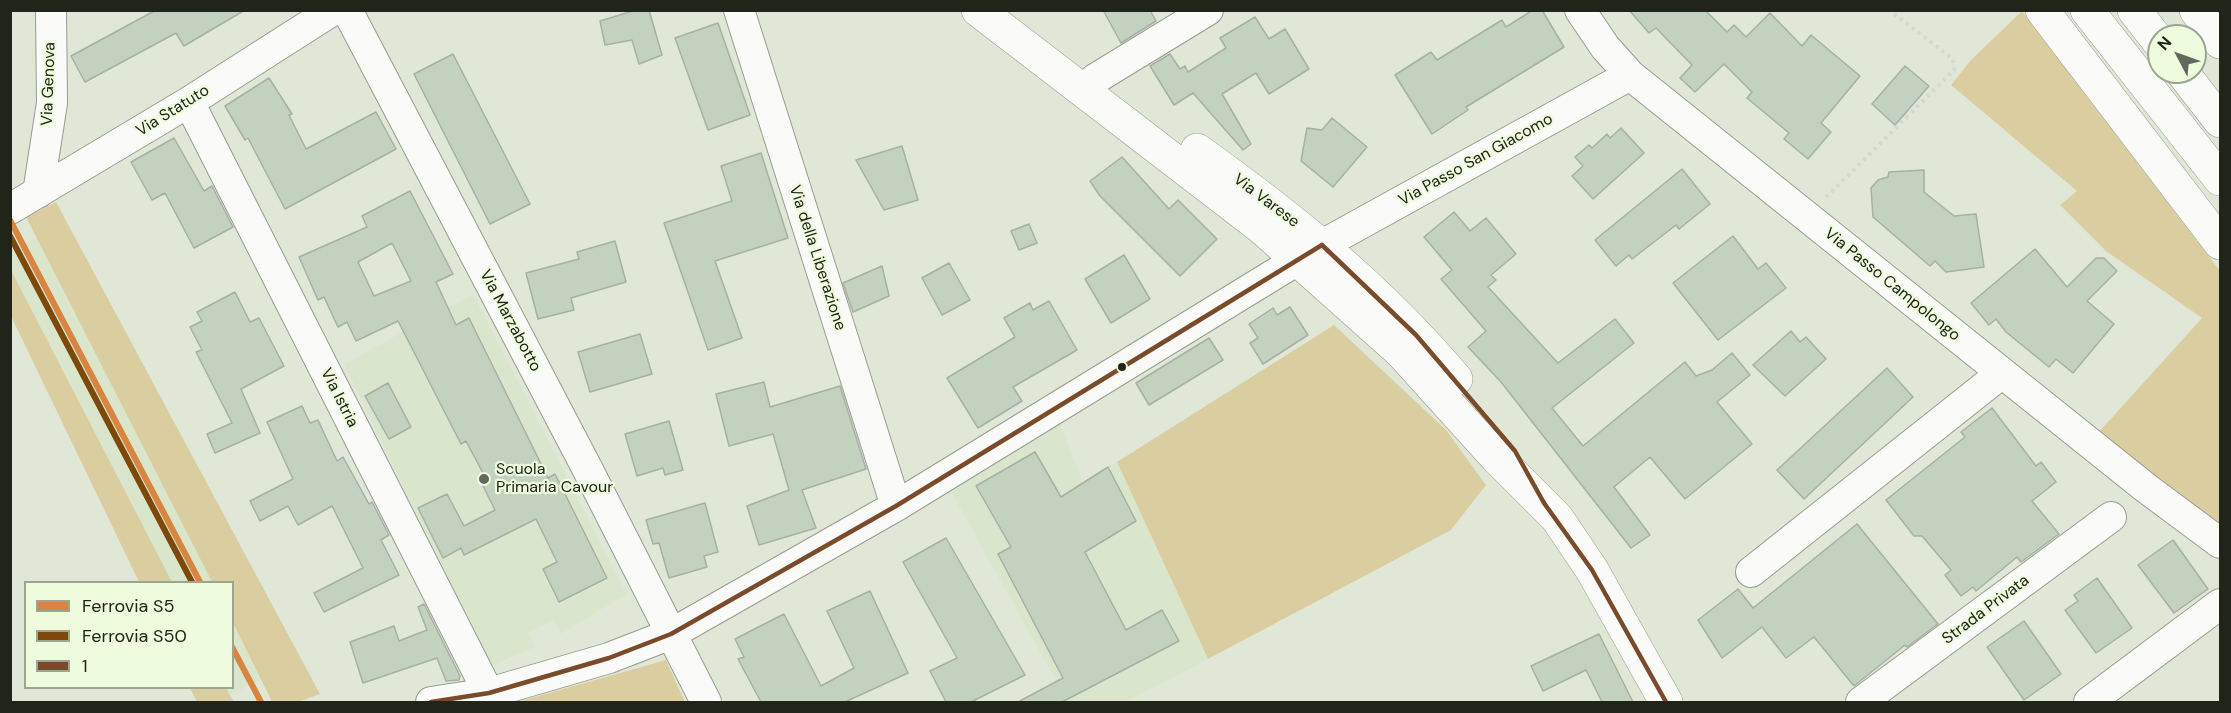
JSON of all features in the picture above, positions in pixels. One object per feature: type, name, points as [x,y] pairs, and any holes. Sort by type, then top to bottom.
[{"type":"main road","name":"Via Varese","points":[[978,10],[1089,85]]},
{"type":"main road","name":"Via Varese","points":[[983,10],[1089,85],[1227,200],[1310,252],[1496,457],[1544,502],[1592,570],[1666,702]]},
{"type":"main road","points":[[2042,10],[2220,243]]},
{"type":"main road","points":[[2088,10],[2220,179]]},
{"type":"main road","points":[[2134,10],[2147,27]]},
{"type":"main road","points":[[2196,10],[2220,42]]},
{"type":"main road","points":[[2191,84],[2220,121]]},
{"type":"street","name":"Via Genova","points":[[38,193],[52,103],[51,10]]},
{"type":"street","name":"Via Statuto","points":[[10,209],[189,102],[333,10]]},
{"type":"street","name":"Via Marzabotto","points":[[347,10],[706,702]]},
{"type":"street","name":"Via della Liberazione","points":[[739,10],[896,506]]},
{"type":"street","points":[[1089,85],[1208,10]]},
{"type":"street","name":"Via Passo Campolongo","points":[[1580,10],[1605,47],[1630,75],[2146,488],[2220,543]]},
{"type":"street","name":"Via Passo San Giacomo","points":[[1310,252],[1630,75]]},
{"type":"street","name":"Via Istria","points":[[189,102],[491,698]]},
{"type":"street","points":[[431,702],[491,698],[609,658],[671,634],[896,506],[1310,252]]},
{"type":"street","points":[[1751,572],[2002,373]]},
{"type":"street","name":"Strada Privata","points":[[1861,702],[2111,517]]},
{"type":"street","points":[[2089,702],[2220,604]]},
{"type":"path","points":[[1806,216],[1954,70],[1953,59],[1889,10]]},
{"type":"shaded area","points":[[2022,11],[2220,271],[2220,528],[2099,432],[2202,318],[2106,251],[2060,205],[2077,191],[1951,85],[1970,61]]},
{"type":"shaded area","points":[[56,202],[320,694],[298,702],[272,702],[234,625],[234,581],[211,581],[26,217]]},
{"type":"shaded area","points":[[37,237],[211,581],[171,581],[11,270],[11,251]]},
{"type":"shaded area","points":[[11,270],[171,581],[139,581],[11,316]]},
{"type":"shaded area","name":"Scuola Primaria Cavour","points":[[473,294],[627,594],[560,634],[554,620],[528,633],[535,647],[491,666],[344,364]]},
{"type":"shaded area","points":[[1334,325],[1446,430],[1486,485],[1451,530],[1208,659],[1117,462]]},
{"type":"shaded area","points":[[1059,421],[1083,483],[1117,462],[1208,659],[1125,702],[1068,702],[950,490]]},
{"type":"shaded area","points":[[234,625],[261,680],[230,695],[227,689],[234,689]]},
{"type":"shaded area","points":[[666,660],[685,702],[517,702]]},
{"type":"shaded area","points":[[190,689],[227,689],[234,702],[197,702]]},
{"type":"building","points":[[156,10],[245,10],[184,46],[176,33],[85,82],[71,56]]},
{"type":"building","points":[[636,10],[649,10],[662,55],[639,64],[632,40],[605,45],[600,21]]},
{"type":"building","points":[[1103,10],[1150,10],[1156,21],[1121,43]]},
{"type":"building","points":[[1533,10],[1542,10],[1564,47],[1466,107],[1468,110],[1432,134],[1395,75],[1431,52],[1437,60],[1502,20],[1506,27]]},
{"type":"building","points":[[1629,10],[1705,10],[1727,32],[1734,25],[1746,37],[1770,13],[1802,46],[1811,35],[1860,76],[1821,123],[1831,132],[1808,159],[1784,139],[1789,133],[1747,98],[1752,92],[1724,64],[1695,92],[1680,78],[1692,65],[1656,28],[1649,33]]},
{"type":"building","points":[[1255,17],[1269,39],[1285,29],[1309,69],[1269,94],[1256,73],[1222,94],[1251,144],[1243,150],[1193,93],[1174,105],[1150,66],[1170,54],[1180,69],[1185,66],[1188,72],[1226,48],[1220,38]]},
{"type":"building","points":[[718,23],[750,115],[708,130],[675,38]]},
{"type":"building","points":[[453,54],[530,204],[490,224],[414,74]]},
{"type":"building","points":[[1905,66],[1929,86],[1895,125],[1872,104]]},
{"type":"building","points":[[269,78],[292,114],[289,115],[306,149],[376,112],[396,149],[285,209],[248,138],[245,140],[225,106]]},
{"type":"building","points":[[1332,118],[1367,147],[1333,187],[1301,161],[1307,128],[1322,130]]},
{"type":"building","points":[[1621,128],[1644,153],[1593,199],[1572,176],[1583,166],[1575,157],[1589,145],[1592,148],[1607,134],[1610,138]]},
{"type":"building","points":[[174,138],[204,191],[212,186],[233,227],[194,248],[165,193],[152,200],[131,162]]},
{"type":"building","points":[[902,146],[918,200],[884,210],[856,160]]},
{"type":"building","points":[[761,153],[788,238],[715,261],[742,338],[708,350],[664,223],[732,201],[721,166]]},
{"type":"building","points":[[1122,157],[1169,209],[1178,200],[1217,239],[1180,276],[1100,196],[1090,181]]},
{"type":"building","points":[[1682,169],[1710,204],[1679,229],[1676,225],[1632,259],[1629,255],[1616,266],[1595,240]]},
{"type":"building","points":[[1924,170],[1924,192],[1954,216],[1976,214],[1984,267],[1946,272],[1935,261],[1930,266],[1873,217],[1871,188],[1878,180],[1888,177],[1889,172]]},
{"type":"building","points":[[410,191],[453,274],[436,282],[456,325],[469,318],[548,478],[555,474],[607,578],[559,602],[543,569],[557,562],[536,519],[464,555],[461,548],[443,558],[418,508],[447,494],[464,526],[495,510],[479,478],[484,475],[466,441],[461,444],[398,321],[356,341],[347,322],[338,327],[324,297],[318,300],[299,257],[367,227],[362,216]],"holes":[[[392,243],[411,281],[374,296],[358,262]]]},
{"type":"building","points":[[1454,212],[1470,231],[1486,218],[1516,254],[1491,275],[1496,280],[1488,287],[1558,363],[1615,319],[1634,343],[1552,408],[1583,446],[1685,362],[1696,376],[1712,370],[1732,353],[1750,375],[1717,402],[1752,444],[1685,499],[1650,457],[1614,487],[1650,535],[1631,548],[1501,382],[1468,347],[1486,331],[1441,279],[1452,270],[1424,237]]},
{"type":"building","points":[[1029,224],[1037,243],[1019,250],[1011,231]]},
{"type":"building","points":[[1733,236],[1758,269],[1766,263],[1786,288],[1718,340],[1673,283]]},
{"type":"building","points":[[615,241],[626,282],[571,298],[574,310],[538,319],[526,273],[579,259],[577,252]]},
{"type":"building","points":[[2035,249],[2067,287],[2096,258],[2104,258],[2117,271],[2087,301],[2114,324],[2073,373],[2056,359],[2049,367],[2006,332],[1996,319],[1989,325],[1971,303]]},
{"type":"building","points":[[1124,255],[1150,299],[1111,323],[1085,279]]},
{"type":"building","points":[[949,263],[970,300],[942,315],[922,278]]},
{"type":"building","points":[[882,266],[889,296],[853,312],[843,283]]},
{"type":"building","points":[[235,292],[250,322],[259,318],[284,366],[241,389],[260,433],[215,453],[207,434],[232,423],[196,352],[202,350],[190,327],[202,321],[197,312]]},
{"type":"building","points":[[1049,301],[1077,350],[1013,387],[1022,401],[978,428],[947,378],[1015,337],[1004,318],[1030,303],[1033,310]]},
{"type":"building","points":[[1290,307],[1308,335],[1263,364],[1250,343],[1258,338],[1249,324],[1273,308],[1277,315]]},
{"type":"building","points":[[1791,331],[1800,342],[1806,337],[1826,359],[1785,396],[1753,365]]},
{"type":"building","points":[[640,334],[652,374],[590,392],[578,352]]},
{"type":"building","points":[[1209,338],[1223,360],[1149,405],[1136,383]]},
{"type":"building","points":[[1887,368],[1913,397],[1804,499],[1777,470]]},
{"type":"building","points":[[764,382],[770,407],[840,386],[866,469],[802,490],[816,528],[759,545],[747,506],[789,490],[773,434],[729,446],[716,394]]},
{"type":"building","points":[[388,383],[411,427],[389,439],[365,396]]},
{"type":"building","points":[[302,406],[310,423],[318,420],[337,461],[343,457],[369,504],[372,502],[389,535],[381,540],[399,575],[324,612],[314,593],[363,568],[332,506],[298,525],[288,506],[260,521],[250,501],[293,479],[267,422]]},
{"type":"building","points":[[1992,408],[2036,466],[2041,462],[2056,482],[2032,501],[2059,534],[2021,562],[2017,557],[1976,591],[1973,587],[1961,596],[1945,575],[1951,570],[1922,536],[1914,536],[1886,500],[1965,437],[1961,432]]},
{"type":"building","points":[[669,421],[683,470],[665,475],[663,468],[637,476],[625,434]]},
{"type":"building","points":[[1035,452],[1061,497],[1108,467],[1136,521],[1085,552],[1126,630],[1162,610],[1179,641],[1062,702],[1018,702],[1063,678],[998,554],[1011,547],[976,486]]},
{"type":"building","points":[[705,503],[718,552],[704,556],[707,567],[669,578],[659,543],[653,544],[646,520]]},
{"type":"building","points":[[1857,524],[1938,624],[1907,647],[1905,645],[1854,686],[1814,637],[1786,658],[1762,627],[1722,658],[1698,620],[1738,589],[1753,608]]},
{"type":"building","points":[[946,538],[1025,675],[971,702],[946,702],[930,671],[957,658],[903,562]]},
{"type":"building","points":[[2173,540],[2208,589],[2174,613],[2138,565]]},
{"type":"building","points":[[2097,578],[2132,628],[2096,653],[2065,610],[2078,601],[2074,595]]},
{"type":"building","points":[[870,591],[908,673],[845,702],[761,702],[738,659],[744,657],[735,639],[784,614],[821,686],[854,668],[827,611]]},
{"type":"building","points":[[424,604],[460,676],[459,680],[446,681],[437,658],[363,683],[350,642],[394,626],[399,641],[427,630],[418,607]]},
{"type":"building","points":[[2024,621],[2061,674],[2024,700],[1987,647]]},
{"type":"building","points":[[1599,634],[1633,702],[1602,702],[1586,670],[1543,691],[1531,666]]},
{"type":"rail line","name":"S5","points":[[10,220],[199,581]]},
{"type":"rail line","name":"S50","points":[[10,236],[191,581]]},
{"type":"rail line","name":"S5","points":[[234,651],[261,702]]},
{"type":"transit line","name":"1","points":[[1322,245],[1416,335],[1515,451],[1544,503],[1592,570],[1666,702]]},
{"type":"transit line","name":"1","points":[[431,702],[489,693],[609,658],[671,634],[896,506],[1322,245]]},
{"type":"place","name":"Scuola Primaria Cavour","points":[[484,479]]}]
